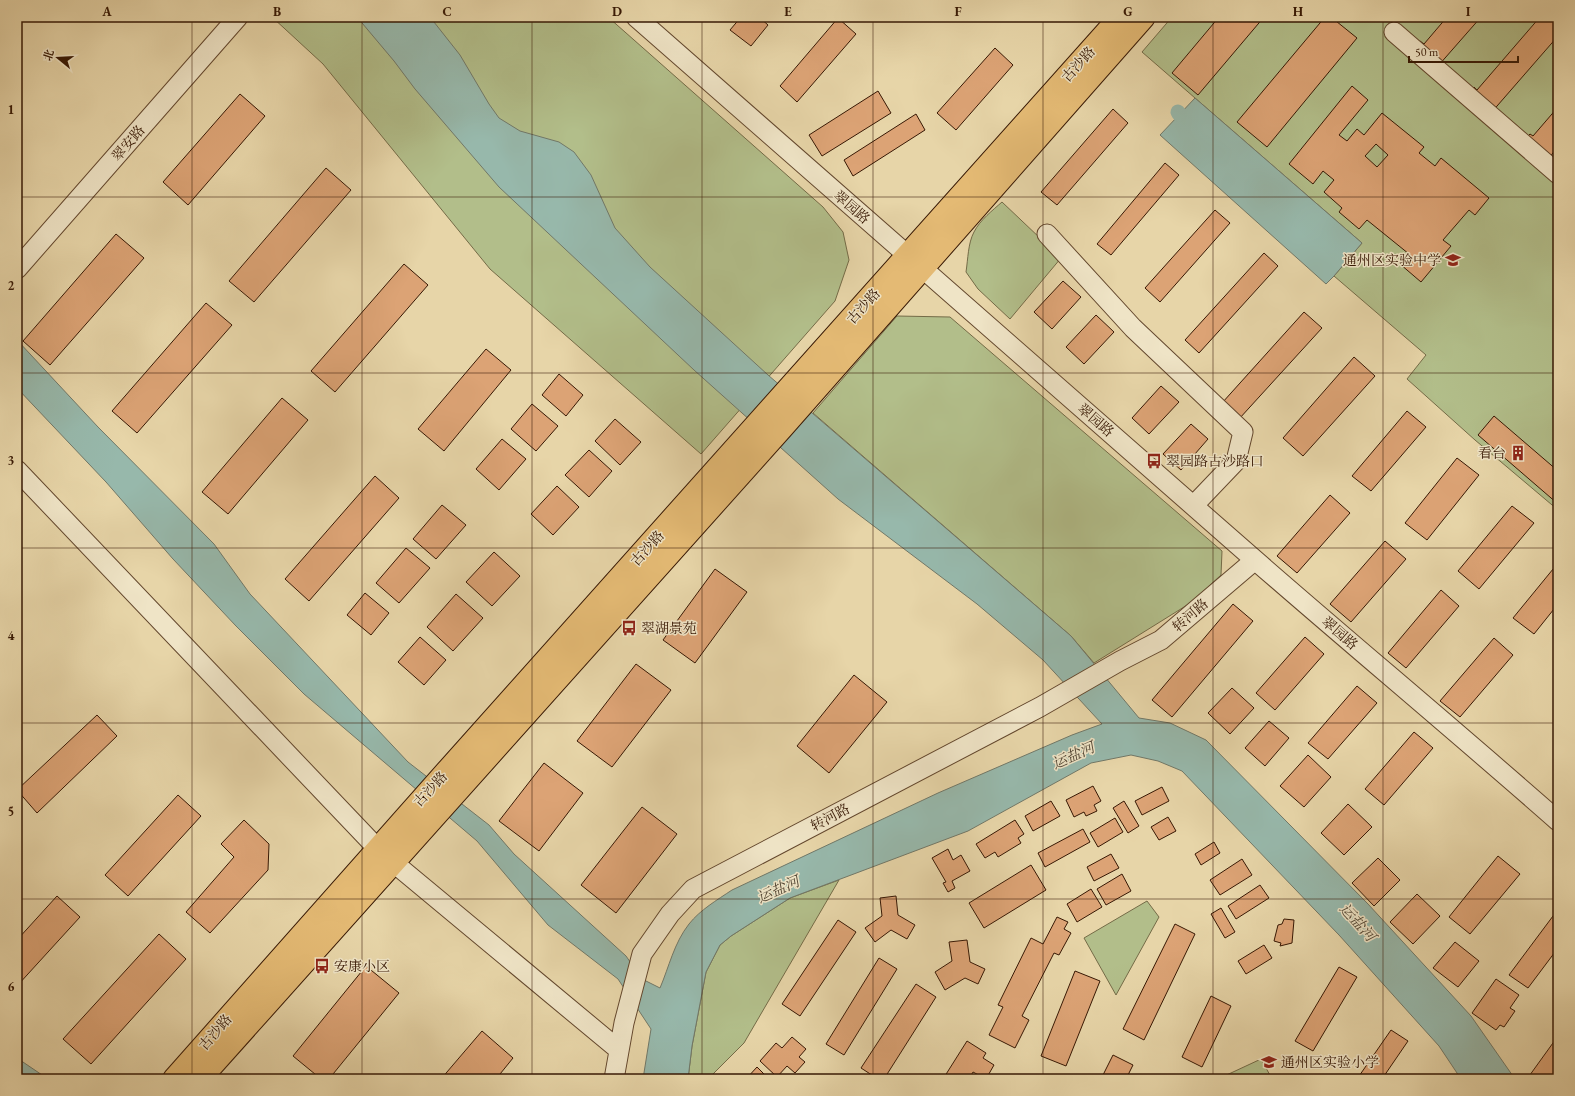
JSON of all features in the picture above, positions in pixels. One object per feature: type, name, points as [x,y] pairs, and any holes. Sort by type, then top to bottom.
[{"type":"main road","name":"古沙路","points":[[914,263],[1120,17]]},
{"type":"main road","name":"古沙路","points":[[174,1079],[415,805],[458,773],[914,263],[1144,17]]},
{"type":"main road","name":"古沙路","points":[[200,1079],[430,823],[458,773]]},
{"type":"street","name":"翠安路","points":[[17,269],[238,17]]},
{"type":"street","name":"翠园路","points":[[636,17],[914,263],[1558,821]]},
{"type":"street","points":[[1394,32],[1558,174]]},
{"type":"street","points":[[1047,234],[1133,328],[1243,432],[1236,461],[1194,505]]},
{"type":"street","points":[[17,470],[377,848],[394,864],[619,1050],[614,1079]]},
{"type":"street","name":"转河路","points":[[619,1050],[624,1023],[642,954],[670,914],[694,889],[1040,707],[1120,661],[1161,640],[1255,560]]},
{"type":"green space","points":[[272,17],[608,17],[823,207],[843,232],[849,260],[835,301],[701,454],[490,269],[323,64]]},
{"type":"green space","name":"通州区实验中学","points":[[1172,17],[1558,17],[1558,510],[1475,440],[1407,379],[1426,355],[1334,276],[1362,243],[1142,52]]},
{"type":"green space","points":[[1002,202],[1061,258],[1010,319],[978,289],[966,272],[969,246],[974,232],[983,219]]},
{"type":"green space","points":[[897,316],[950,317],[1222,551],[1221,575],[1192,602],[1094,663],[1071,636],[813,413]]},
{"type":"green space","points":[[839,880],[744,1043],[708,1079],[688,1079],[692,1046],[706,972],[720,945],[731,936],[790,898]]},
{"type":"green space","points":[[1147,901],[1159,917],[1116,995],[1084,938]]},
{"type":"green space","points":[[1261,1059],[1271,1077],[1267,1079],[1218,1079]]},
{"type":"water","name":"运盐河","points":[[357,17],[430,17],[460,55],[499,118],[520,131],[559,142],[574,152],[591,175],[615,228],[650,267],[768,375],[1071,636],[1139,718],[1170,723],[1206,740],[1368,904],[1471,1016],[1515,1079],[1461,1079],[1439,1046],[1339,935],[1182,771],[1158,761],[1131,755],[1091,763],[968,831],[790,898],[731,936],[720,945],[706,972],[692,1046],[688,1079],[643,1079],[651,1029],[618,979],[548,925],[477,841],[304,694],[236,626],[173,559],[106,482],[17,388],[17,340],[98,427],[214,544],[250,594],[408,762],[489,825],[514,854],[626,956],[642,979],[660,988],[679,939],[689,924],[703,910],[732,890],[938,793],[1072,735],[1102,724],[1043,660],[977,604],[838,499],[694,370],[499,187],[415,89],[394,61]]},
{"type":"water","points":[[1195,98],[1362,243],[1326,284],[1160,135]]},
{"type":"water","points":[[17,1058],[48,1079],[17,1079]]},
{"type":"building","points":[[741,17],[759,17],[768,25],[751,46],[730,30]]},
{"type":"building","points":[[1219,17],[1264,17],[1198,95],[1172,73]]},
{"type":"building","points":[[1325,17],[1331,17],[1357,38],[1267,147],[1237,122]]},
{"type":"building","points":[[1447,17],[1481,17],[1431,74],[1409,55],[1420,41],[1424,44]]},
{"type":"building","points":[[1540,17],[1558,17],[1558,36],[1484,121],[1462,101],[1474,87],[1477,90]]},
{"type":"building","points":[[838,18],[856,34],[797,102],[780,86]]},
{"type":"building","points":[[995,48],[1013,65],[956,130],[937,113]]},
{"type":"building","points":[[1352,86],[1368,100],[1339,135],[1347,141],[1357,129],[1364,135],[1382,113],[1424,147],[1419,153],[1435,166],[1441,158],[1489,198],[1475,215],[1469,210],[1443,240],[1451,246],[1421,282],[1400,264],[1409,254],[1367,220],[1359,229],[1339,212],[1342,208],[1324,192],[1334,180],[1323,171],[1313,184],[1289,164]],"holes":[[[1376,144],[1388,155],[1377,167],[1365,156]]]},
{"type":"building","points":[[878,91],[891,113],[822,156],[809,135]]},
{"type":"building","points":[[240,94],[265,116],[188,205],[163,182]]},
{"type":"building","points":[[1558,107],[1558,147],[1541,167],[1518,147],[1530,134],[1533,136]]},
{"type":"building","points":[[1113,109],[1128,123],[1057,205],[1041,192]]},
{"type":"building","points":[[916,114],[925,130],[853,176],[844,160]]},
{"type":"building","points":[[1165,163],[1179,175],[1111,255],[1097,244]]},
{"type":"building","points":[[326,168],[351,190],[254,302],[229,281]]},
{"type":"building","points":[[1215,210],[1230,223],[1160,302],[1145,288]]},
{"type":"building","points":[[116,234],[144,258],[50,365],[23,341]]},
{"type":"building","points":[[1264,253],[1278,266],[1199,353],[1185,340]]},
{"type":"building","points":[[404,264],[428,285],[335,392],[311,371]]},
{"type":"building","points":[[1063,281],[1081,297],[1052,329],[1034,312]]},
{"type":"building","points":[[206,303],[232,325],[137,433],[112,411]]},
{"type":"building","points":[[1304,312],[1322,328],[1239,419],[1222,403]]},
{"type":"building","points":[[1096,315],[1114,332],[1084,364],[1066,347]]},
{"type":"building","points":[[486,349],[511,370],[444,451],[418,429]]},
{"type":"building","points":[[1354,357],[1375,376],[1303,456],[1283,438]]},
{"type":"building","points":[[559,374],[583,395],[566,416],[542,395]]},
{"type":"building","points":[[1161,386],[1179,402],[1149,434],[1132,418]]},
{"type":"building","points":[[282,398],[308,420],[228,514],[202,492]]},
{"type":"building","points":[[532,404],[558,426],[536,451],[511,429]]},
{"type":"building","points":[[1407,411],[1426,427],[1371,491],[1352,476]]},
{"type":"building","name":"看台","points":[[1494,416],[1558,471],[1558,504],[1478,435]]},
{"type":"building","points":[[615,419],[641,442],[620,465],[595,441]]},
{"type":"building","points":[[1191,424],[1208,439],[1181,470],[1163,454]]},
{"type":"building","points":[[502,439],[526,459],[499,490],[476,469]]},
{"type":"building","points":[[589,450],[612,471],[589,497],[565,475]]},
{"type":"building","points":[[1457,458],[1479,475],[1427,540],[1405,523]]},
{"type":"building","points":[[375,476],[399,498],[309,601],[285,579]]},
{"type":"building","points":[[557,486],[579,507],[553,535],[531,514]]},
{"type":"building","points":[[1330,495],[1350,513],[1297,573],[1277,556]]},
{"type":"building","points":[[442,505],[466,525],[436,559],[413,539]]},
{"type":"building","points":[[1512,506],[1534,523],[1479,589],[1458,571]]},
{"type":"building","points":[[1385,541],[1406,559],[1351,622],[1330,604]]},
{"type":"building","points":[[406,548],[430,568],[399,603],[376,583]]},
{"type":"building","points":[[494,552],[520,576],[492,606],[466,582]]},
{"type":"building","points":[[1558,563],[1558,604],[1534,634],[1513,618]]},
{"type":"building","points":[[715,569],[747,592],[695,663],[663,640]]},
{"type":"building","points":[[1441,590],[1459,606],[1406,668],[1388,653]]},
{"type":"building","points":[[365,593],[389,613],[371,635],[347,615]]},
{"type":"building","points":[[456,594],[483,618],[453,651],[427,627]]},
{"type":"building","points":[[1233,604],[1253,621],[1172,717],[1152,700]]},
{"type":"building","points":[[420,637],[446,660],[424,685],[398,662]]},
{"type":"building","points":[[1305,637],[1324,654],[1275,710],[1256,693]]},
{"type":"building","points":[[1494,638],[1513,655],[1460,717],[1440,701]]},
{"type":"building","points":[[636,664],[671,690],[612,767],[577,741]]},
{"type":"building","points":[[854,675],[887,702],[829,773],[797,746]]},
{"type":"building","points":[[1357,686],[1377,703],[1328,759],[1308,743]]},
{"type":"building","points":[[1232,688],[1254,708],[1230,734],[1208,713]]},
{"type":"building","points":[[97,715],[117,736],[37,813],[17,790]]},
{"type":"building","points":[[1269,721],[1289,738],[1265,766],[1245,748]]},
{"type":"building","points":[[1414,732],[1433,748],[1384,805],[1365,789]]},
{"type":"building","points":[[1308,755],[1331,777],[1304,807],[1280,786]]},
{"type":"building","points":[[544,763],[583,793],[539,851],[499,821]]},
{"type":"building","points":[[1093,786],[1101,801],[1094,805],[1097,811],[1086,816],[1084,812],[1074,817],[1066,800]]},
{"type":"building","points":[[1162,787],[1169,801],[1142,815],[1135,801]]},
{"type":"building","points":[[178,795],[201,816],[128,896],[105,875]]},
{"type":"building","points":[[1051,801],[1060,816],[1033,831],[1025,816]]},
{"type":"building","points":[[1124,801],[1139,826],[1128,833],[1113,808]]},
{"type":"building","points":[[1348,804],[1372,827],[1344,855],[1321,833]]},
{"type":"building","points":[[642,807],[677,834],[616,913],[581,885]]},
{"type":"building","points":[[1168,817],[1176,831],[1159,840],[1151,827]]},
{"type":"building","points":[[1115,818],[1123,832],[1098,847],[1090,833]]},
{"type":"building","points":[[244,820],[269,844],[268,870],[210,933],[186,912],[234,857],[221,844]]},
{"type":"building","points":[[1015,820],[1024,834],[1018,838],[1021,843],[998,857],[995,852],[985,858],[976,844]]},
{"type":"building","points":[[1083,829],[1090,842],[1045,867],[1038,853]]},
{"type":"building","points":[[1214,842],[1220,853],[1201,865],[1195,854]]},
{"type":"building","points":[[948,849],[953,860],[961,855],[970,871],[952,881],[955,888],[948,892],[943,883],[946,882],[932,858]]},
{"type":"building","points":[[1111,854],[1119,868],[1094,881],[1087,867]]},
{"type":"building","points":[[1498,856],[1520,874],[1470,934],[1449,917]]},
{"type":"building","points":[[1378,858],[1400,880],[1374,906],[1352,883]]},
{"type":"building","points":[[1242,859],[1252,875],[1220,895],[1210,880]]},
{"type":"building","points":[[1031,865],[1046,890],[984,928],[969,903]]},
{"type":"building","points":[[1122,874],[1131,891],[1106,905],[1097,889]]},
{"type":"building","points":[[1260,885],[1269,898],[1236,919],[1228,906]]},
{"type":"building","points":[[1091,889],[1102,907],[1077,922],[1067,904]]},
{"type":"building","points":[[1417,894],[1440,916],[1413,944],[1390,922]]},
{"type":"building","points":[[57,896],[80,917],[17,986],[17,940]]},
{"type":"building","points":[[896,896],[898,915],[915,925],[907,939],[891,930],[875,942],[865,928],[882,916],[880,898]]},
{"type":"building","points":[[1221,908],[1235,932],[1225,938],[1211,914]]},
{"type":"building","points":[[1556,912],[1558,913],[1558,948],[1528,988],[1509,975]]},
{"type":"building","points":[[1057,917],[1068,922],[1064,929],[1071,933],[1059,955],[1054,953],[1022,1016],[1029,1020],[1015,1048],[989,1035],[1003,1007],[998,1005],[1031,938],[1043,944]]},
{"type":"building","points":[[1284,919],[1294,920],[1292,943],[1280,946],[1281,943],[1274,941],[1278,925],[1282,924]]},
{"type":"building","points":[[838,920],[856,932],[800,1016],[782,1004]]},
{"type":"building","points":[[1175,924],[1195,934],[1144,1040],[1123,1029]]},
{"type":"building","points":[[159,934],[186,959],[91,1064],[63,1039]]},
{"type":"building","points":[[967,940],[970,962],[985,969],[978,984],[965,978],[945,990],[935,972],[952,961],[949,942]]},
{"type":"building","points":[[1455,942],[1479,961],[1458,987],[1433,968]]},
{"type":"building","points":[[1264,945],[1272,958],[1246,974],[1238,961]]},
{"type":"building","points":[[879,958],[897,969],[844,1055],[826,1044]]},
{"type":"building","points":[[366,966],[399,993],[329,1079],[321,1079],[293,1056]]},
{"type":"building","points":[[1339,967],[1357,977],[1313,1051],[1295,1041]]},
{"type":"building","points":[[1075,971],[1100,981],[1066,1066],[1041,1056]]},
{"type":"building","points":[[1496,979],[1519,995],[1510,1008],[1515,1011],[1504,1027],[1500,1025],[1496,1030],[1472,1013]]},
{"type":"building","points":[[916,984],[936,997],[884,1079],[878,1079],[861,1068]]},
{"type":"building","points":[[1211,996],[1231,1006],[1202,1067],[1182,1057]]},
{"type":"building","points":[[1391,1030],[1408,1041],[1382,1079],[1357,1079]]},
{"type":"building","points":[[482,1031],[513,1058],[496,1079],[441,1079]]},
{"type":"building","points":[[1558,1036],[1558,1079],[1527,1079]]},
{"type":"building","points":[[792,1037],[806,1049],[799,1057],[805,1062],[795,1073],[787,1066],[777,1077],[760,1061],[776,1043],[782,1048]]},
{"type":"building","points":[[967,1041],[986,1053],[983,1058],[994,1065],[986,1079],[973,1072],[969,1079],[943,1079]]},
{"type":"building","points":[[1113,1055],[1133,1065],[1126,1079],[1101,1079]]},
{"type":"building","points":[[757,1067],[769,1079],[746,1079]]},
{"type":"place","name":"通州区实验中学","points":[[1453,260]]},
{"type":"place","name":"看台","points":[[1518,453]]},
{"type":"place","name":"翠园路古沙路口","points":[[1154,461]]},
{"type":"place","name":"翠湖景苑","points":[[629,628]]},
{"type":"place","name":"安康小区","points":[[322,966]]},
{"type":"place","name":"通州区实验小学","points":[[1269,1062]]}]
